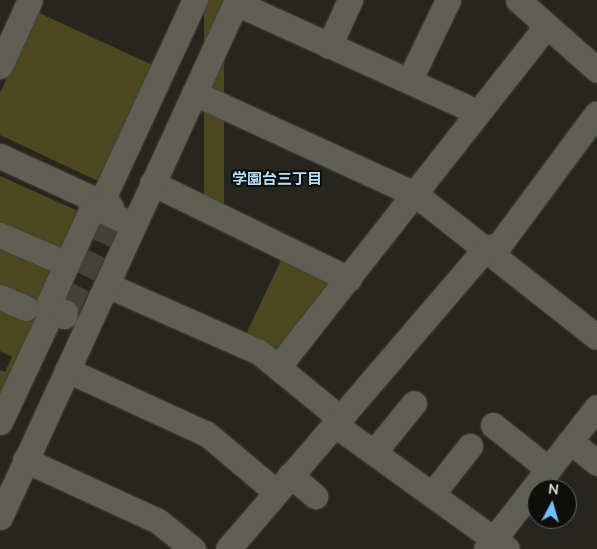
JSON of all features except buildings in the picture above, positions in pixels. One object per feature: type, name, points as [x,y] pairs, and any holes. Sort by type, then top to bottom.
[{"type":"street","points":[[0,66],[30,0]]},
{"type":"street","points":[[106,215],[195,0]]},
{"type":"street","points":[[329,46],[350,0]]},
{"type":"street","points":[[409,81],[448,0]]},
{"type":"street","points":[[518,0],[546,27],[594,61]]},
{"type":"street","points":[[0,517],[236,2],[477,112]]},
{"type":"street","points":[[278,367],[350,279],[477,112],[546,27]]},
{"type":"street","points":[[194,93],[415,194],[597,337]]},
{"type":"street","points":[[228,549],[486,248],[499,245],[597,113]]},
{"type":"street","points":[[0,156],[106,215],[135,222]]},
{"type":"street","points":[[152,184],[350,279]]},
{"type":"street","points":[[0,422],[60,309],[49,303],[93,206],[106,215]]},
{"type":"street","points":[[0,234],[51,257]]},
{"type":"street","points":[[107,285],[259,352],[374,452],[434,493],[496,546],[548,468],[597,407]]},
{"type":"street","points":[[0,296],[26,308]]},
{"type":"street","points":[[67,370],[207,434],[283,484],[315,496]]},
{"type":"street","points":[[374,452],[414,403]]},
{"type":"street","points":[[493,424],[548,468]]},
{"type":"street","points":[[570,441],[597,463]]},
{"type":"street","points":[[434,493],[470,446]]},
{"type":"street","points":[[25,460],[158,521],[193,549]]},
{"type":"shaded area","points":[[204,0],[224,0],[224,211],[204,211]]},
{"type":"shaded area","points":[[37,12],[157,67],[104,184],[0,135],[0,93]]},
{"type":"shaded area","points":[[0,176],[85,214],[0,407],[0,370],[5,372],[12,357],[0,351],[0,307],[30,320],[37,305],[0,288]]},
{"type":"shaded area","points":[[283,256],[332,278],[333,286],[275,350],[247,332]]},
{"type":"tunnel","points":[[67,308],[106,226]]},
{"type":"district","name":"学園台三丁目","points":[[277,180]]}]
